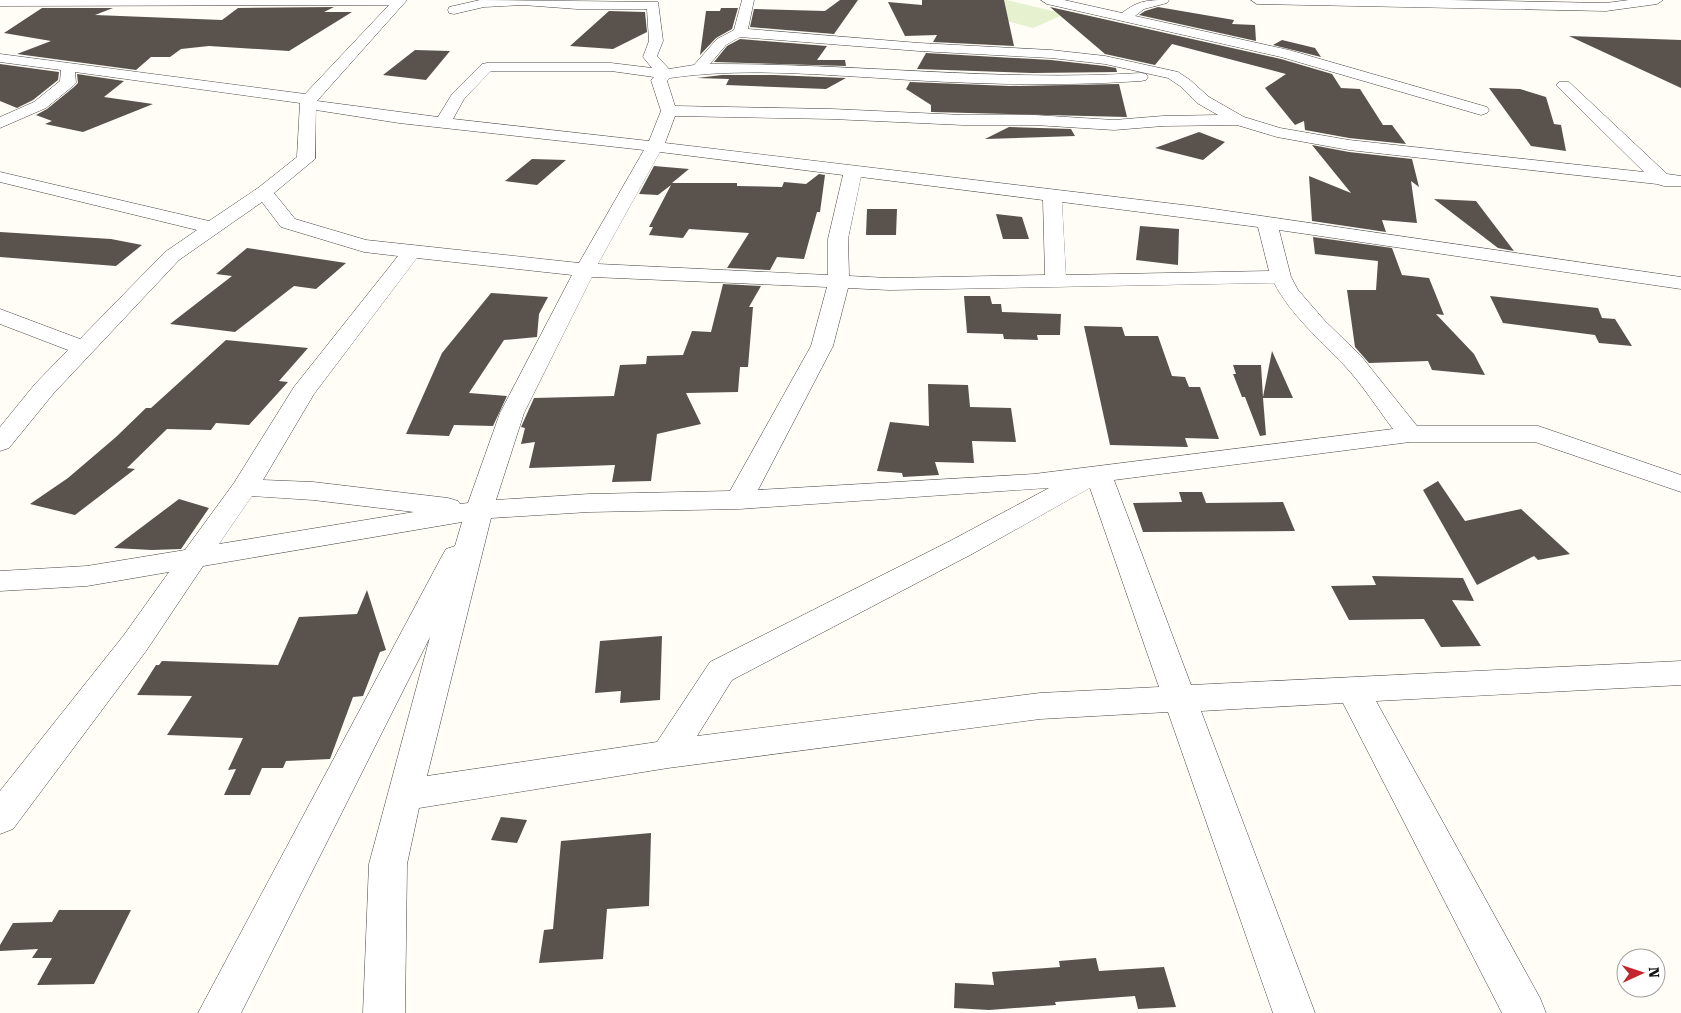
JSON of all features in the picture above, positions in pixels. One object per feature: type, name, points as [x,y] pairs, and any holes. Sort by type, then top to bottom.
[{"type":"street","points":[[454,10],[484,3],[523,0],[577,5],[653,5],[656,41],[650,57],[665,74]]},
{"type":"street","points":[[740,33],[748,0]]},
{"type":"street","points":[[1047,0],[1284,54],[1481,110]]},
{"type":"street","points":[[1125,17],[1139,6],[1163,0]]},
{"type":"street","points":[[1257,0],[1606,7],[1657,0]]},
{"type":"street","points":[[0,2],[400,1]]},
{"type":"street","points":[[0,443],[44,389],[172,256],[264,192],[306,159],[308,101],[400,1]]},
{"type":"street","points":[[699,69],[721,42],[734,34],[740,33],[1060,55],[1105,60],[1173,75],[1186,83],[1203,100],[1238,120],[1277,132],[1349,146],[1681,182]]},
{"type":"street","points":[[0,58],[308,101],[399,118],[802,163],[1052,195],[1267,223],[1681,283]]},
{"type":"street","points":[[442,123],[457,97],[487,67],[610,67],[665,74],[699,69],[775,68],[966,79],[1082,81],[1173,75]]},
{"type":"street","points":[[0,123],[40,105],[68,83],[68,68]]},
{"type":"street","points":[[384,1013],[388,864],[404,795],[479,510],[512,414],[585,270],[655,146],[668,111],[659,80],[665,74]]},
{"type":"street","points":[[1564,85],[1664,180]]},
{"type":"street","points":[[668,111],[832,114],[963,120],[1035,120],[1114,125],[1163,121],[1238,120]]},
{"type":"street","points":[[739,500],[822,346],[839,282],[838,239],[853,171]]},
{"type":"street","points":[[0,177],[213,228]]},
{"type":"street","points":[[0,197],[22,182]]},
{"type":"street","points":[[264,192],[288,223],[364,246],[585,270],[889,284],[1281,277]]},
{"type":"street","points":[[1052,195],[1056,280]]},
{"type":"street","points":[[1267,223],[1281,277],[1289,292],[1317,326],[1353,361],[1410,434]]},
{"type":"street","points":[[0,818],[135,642],[245,487],[303,392],[412,252]]},
{"type":"street","points":[[0,316],[83,348]]},
{"type":"street","points":[[0,581],[87,576],[479,510],[589,503],[739,500],[1034,482],[1410,434],[1538,434],[1681,484]]},
{"type":"street","points":[[1098,473],[1294,1013]]},
{"type":"street","points":[[668,754],[721,671],[962,547],[1098,473]]},
{"type":"street","points":[[245,487],[313,491],[479,510]]},
{"type":"street","points":[[219,1013],[479,510]]},
{"type":"street","points":[[404,795],[668,754],[1040,706],[1681,674]]},
{"type":"street","points":[[1353,690],[1525,1013]]},
{"type":"green space","points":[[993,0],[1007,0],[1065,14],[1033,28],[965,10]]},
{"type":"building","points":[[840,0],[858,0],[834,34],[750,27],[754,9],[825,11]]},
{"type":"building","points":[[922,0],[1004,0],[1014,46],[933,42],[937,35],[905,36],[888,2],[922,5]]},
{"type":"building","points":[[334,7],[324,12],[352,12],[289,51],[209,46],[181,49],[170,57],[151,57],[136,70],[17,54],[51,41],[4,33],[42,8],[113,8],[95,15],[222,20],[238,8]]},
{"type":"building","points":[[1050,7],[1281,59],[1332,74],[1341,88],[1360,89],[1383,125],[1392,125],[1406,144],[1349,138],[1305,130],[1304,121],[1295,125],[1265,88],[1286,74],[1172,44],[1155,65],[1105,54]]},
{"type":"building","points":[[1158,7],[1234,20],[1232,24],[1255,25],[1256,41],[1139,15]]},
{"type":"building","points":[[721,8],[738,8],[732,29],[716,38],[700,55],[706,11],[720,11]]},
{"type":"building","points":[[609,11],[645,12],[647,32],[613,49],[570,46]]},
{"type":"building","points":[[1569,36],[1681,40],[1681,88]]},
{"type":"building","points":[[740,39],[827,46],[817,60],[845,60],[846,66],[714,62],[727,46]]},
{"type":"building","points":[[1282,40],[1315,48],[1321,57],[1273,45]]},
{"type":"building","points":[[415,50],[450,51],[426,80],[383,75]]},
{"type":"building","points":[[926,53],[1051,60],[1116,68],[1117,72],[1033,73],[917,69]]},
{"type":"building","points":[[0,64],[59,72],[58,80],[33,100],[17,108],[0,101]]},
{"type":"building","points":[[77,74],[124,81],[104,97],[153,104],[83,132],[45,124],[52,121],[36,115],[47,109],[78,83]]},
{"type":"building","points":[[722,75],[846,78],[826,89],[726,85],[729,79],[697,78]]},
{"type":"building","points":[[910,82],[1010,86],[1119,84],[1127,117],[931,112],[931,105],[906,89]]},
{"type":"building","points":[[1489,88],[1520,89],[1546,97],[1554,124],[1561,125],[1566,151],[1531,146]]},
{"type":"building","points":[[1009,127],[1071,129],[1075,136],[985,139]]},
{"type":"building","points":[[1199,132],[1225,142],[1203,160],[1155,148]]},
{"type":"building","points":[[1312,145],[1349,152],[1412,159],[1419,187],[1411,181],[1417,223],[1382,220],[1386,232],[1312,221],[1309,176],[1351,193]]},
{"type":"building","points":[[532,159],[566,160],[537,185],[505,181]]},
{"type":"building","points":[[654,166],[689,169],[672,183],[737,183],[737,186],[782,187],[784,182],[806,184],[819,174],[825,175],[820,212],[817,212],[804,259],[777,257],[770,270],[727,268],[749,233],[689,229],[683,238],[649,235],[653,227],[649,227],[671,185],[658,195],[639,194]]},
{"type":"building","points":[[1434,199],[1476,201],[1514,251],[1498,248]]},
{"type":"building","points":[[867,209],[897,209],[896,235],[866,235]]},
{"type":"building","points":[[996,214],[1022,217],[1029,239],[1003,239]]},
{"type":"building","points":[[1140,226],[1179,229],[1178,265],[1136,260]]},
{"type":"building","points":[[0,232],[111,239],[142,245],[116,266],[0,257]]},
{"type":"building","points":[[1313,237],[1392,248],[1402,275],[1429,278],[1444,315],[1436,314],[1474,354],[1485,375],[1432,370],[1428,361],[1369,363],[1355,347],[1347,290],[1376,290],[1378,261],[1315,254]]},
{"type":"building","points":[[247,248],[346,263],[316,289],[294,286],[235,332],[170,324],[232,276],[216,274]]},
{"type":"building","points":[[723,284],[761,286],[749,307],[753,307],[748,367],[740,367],[738,392],[686,393],[701,424],[657,434],[651,481],[612,482],[615,465],[529,468],[535,442],[521,444],[525,428],[521,427],[534,398],[614,396],[620,365],[646,364],[647,356],[683,355],[692,331],[711,332]]},
{"type":"building","points":[[491,293],[548,297],[539,314],[537,337],[504,340],[469,393],[507,396],[493,426],[454,425],[449,436],[406,434],[442,353]]},
{"type":"building","points":[[964,296],[990,296],[992,304],[1001,304],[1002,312],[1061,314],[1060,335],[1037,335],[1038,340],[1004,339],[1003,334],[967,333]]},
{"type":"building","points":[[1490,296],[1598,308],[1602,318],[1615,319],[1632,346],[1599,343],[1595,335],[1503,323]]},
{"type":"building","points":[[1084,326],[1122,327],[1125,336],[1158,336],[1172,376],[1185,377],[1189,387],[1200,387],[1219,439],[1185,438],[1188,447],[1110,445]]},
{"type":"building","points":[[226,340],[308,348],[279,381],[288,382],[249,425],[216,423],[211,430],[167,429],[127,468],[135,469],[75,515],[30,504],[68,478],[116,437],[146,408],[151,408]]},
{"type":"building","points":[[1272,351],[1293,398],[1263,398],[1266,435],[1260,436],[1245,397],[1242,397],[1233,374],[1236,374],[1233,365],[1261,365],[1263,397]]},
{"type":"building","points":[[928,384],[968,385],[970,407],[1011,408],[1016,442],[972,441],[974,463],[935,462],[939,475],[903,477],[902,473],[877,471],[890,422],[929,426]]},
{"type":"building","points":[[1438,481],[1465,521],[1521,509],[1570,554],[1538,560],[1534,556],[1477,585],[1423,490]]},
{"type":"building","points":[[1179,492],[1202,492],[1206,503],[1283,502],[1295,531],[1143,532],[1133,503],[1182,502]]},
{"type":"building","points":[[179,499],[209,508],[181,549],[114,548]]},
{"type":"building","points":[[1372,576],[1463,578],[1474,601],[1452,600],[1481,646],[1441,647],[1424,619],[1349,620],[1331,586],[1376,585]]},
{"type":"building","points":[[367,590],[386,650],[380,652],[363,696],[353,697],[330,759],[286,761],[283,768],[262,768],[250,795],[224,795],[236,769],[228,770],[243,738],[167,735],[192,696],[137,695],[156,665],[159,665],[162,661],[278,665],[299,617],[357,614]]},
{"type":"building","points":[[662,636],[660,700],[620,703],[621,691],[595,693],[600,641]]},
{"type":"building","points":[[501,817],[527,820],[517,843],[491,840]]},
{"type":"building","points":[[651,833],[649,906],[607,909],[603,959],[539,963],[544,930],[553,929],[561,841]]},
{"type":"building","points":[[59,910],[131,910],[94,984],[37,985],[52,958],[32,958],[38,949],[0,951],[0,945],[13,923],[52,922]]},
{"type":"building","points":[[1096,958],[1099,971],[1164,967],[1176,1007],[1138,1009],[1135,996],[1055,1002],[1056,1005],[989,1010],[954,1008],[955,983],[994,985],[992,972],[1060,967],[1059,961]]}]
